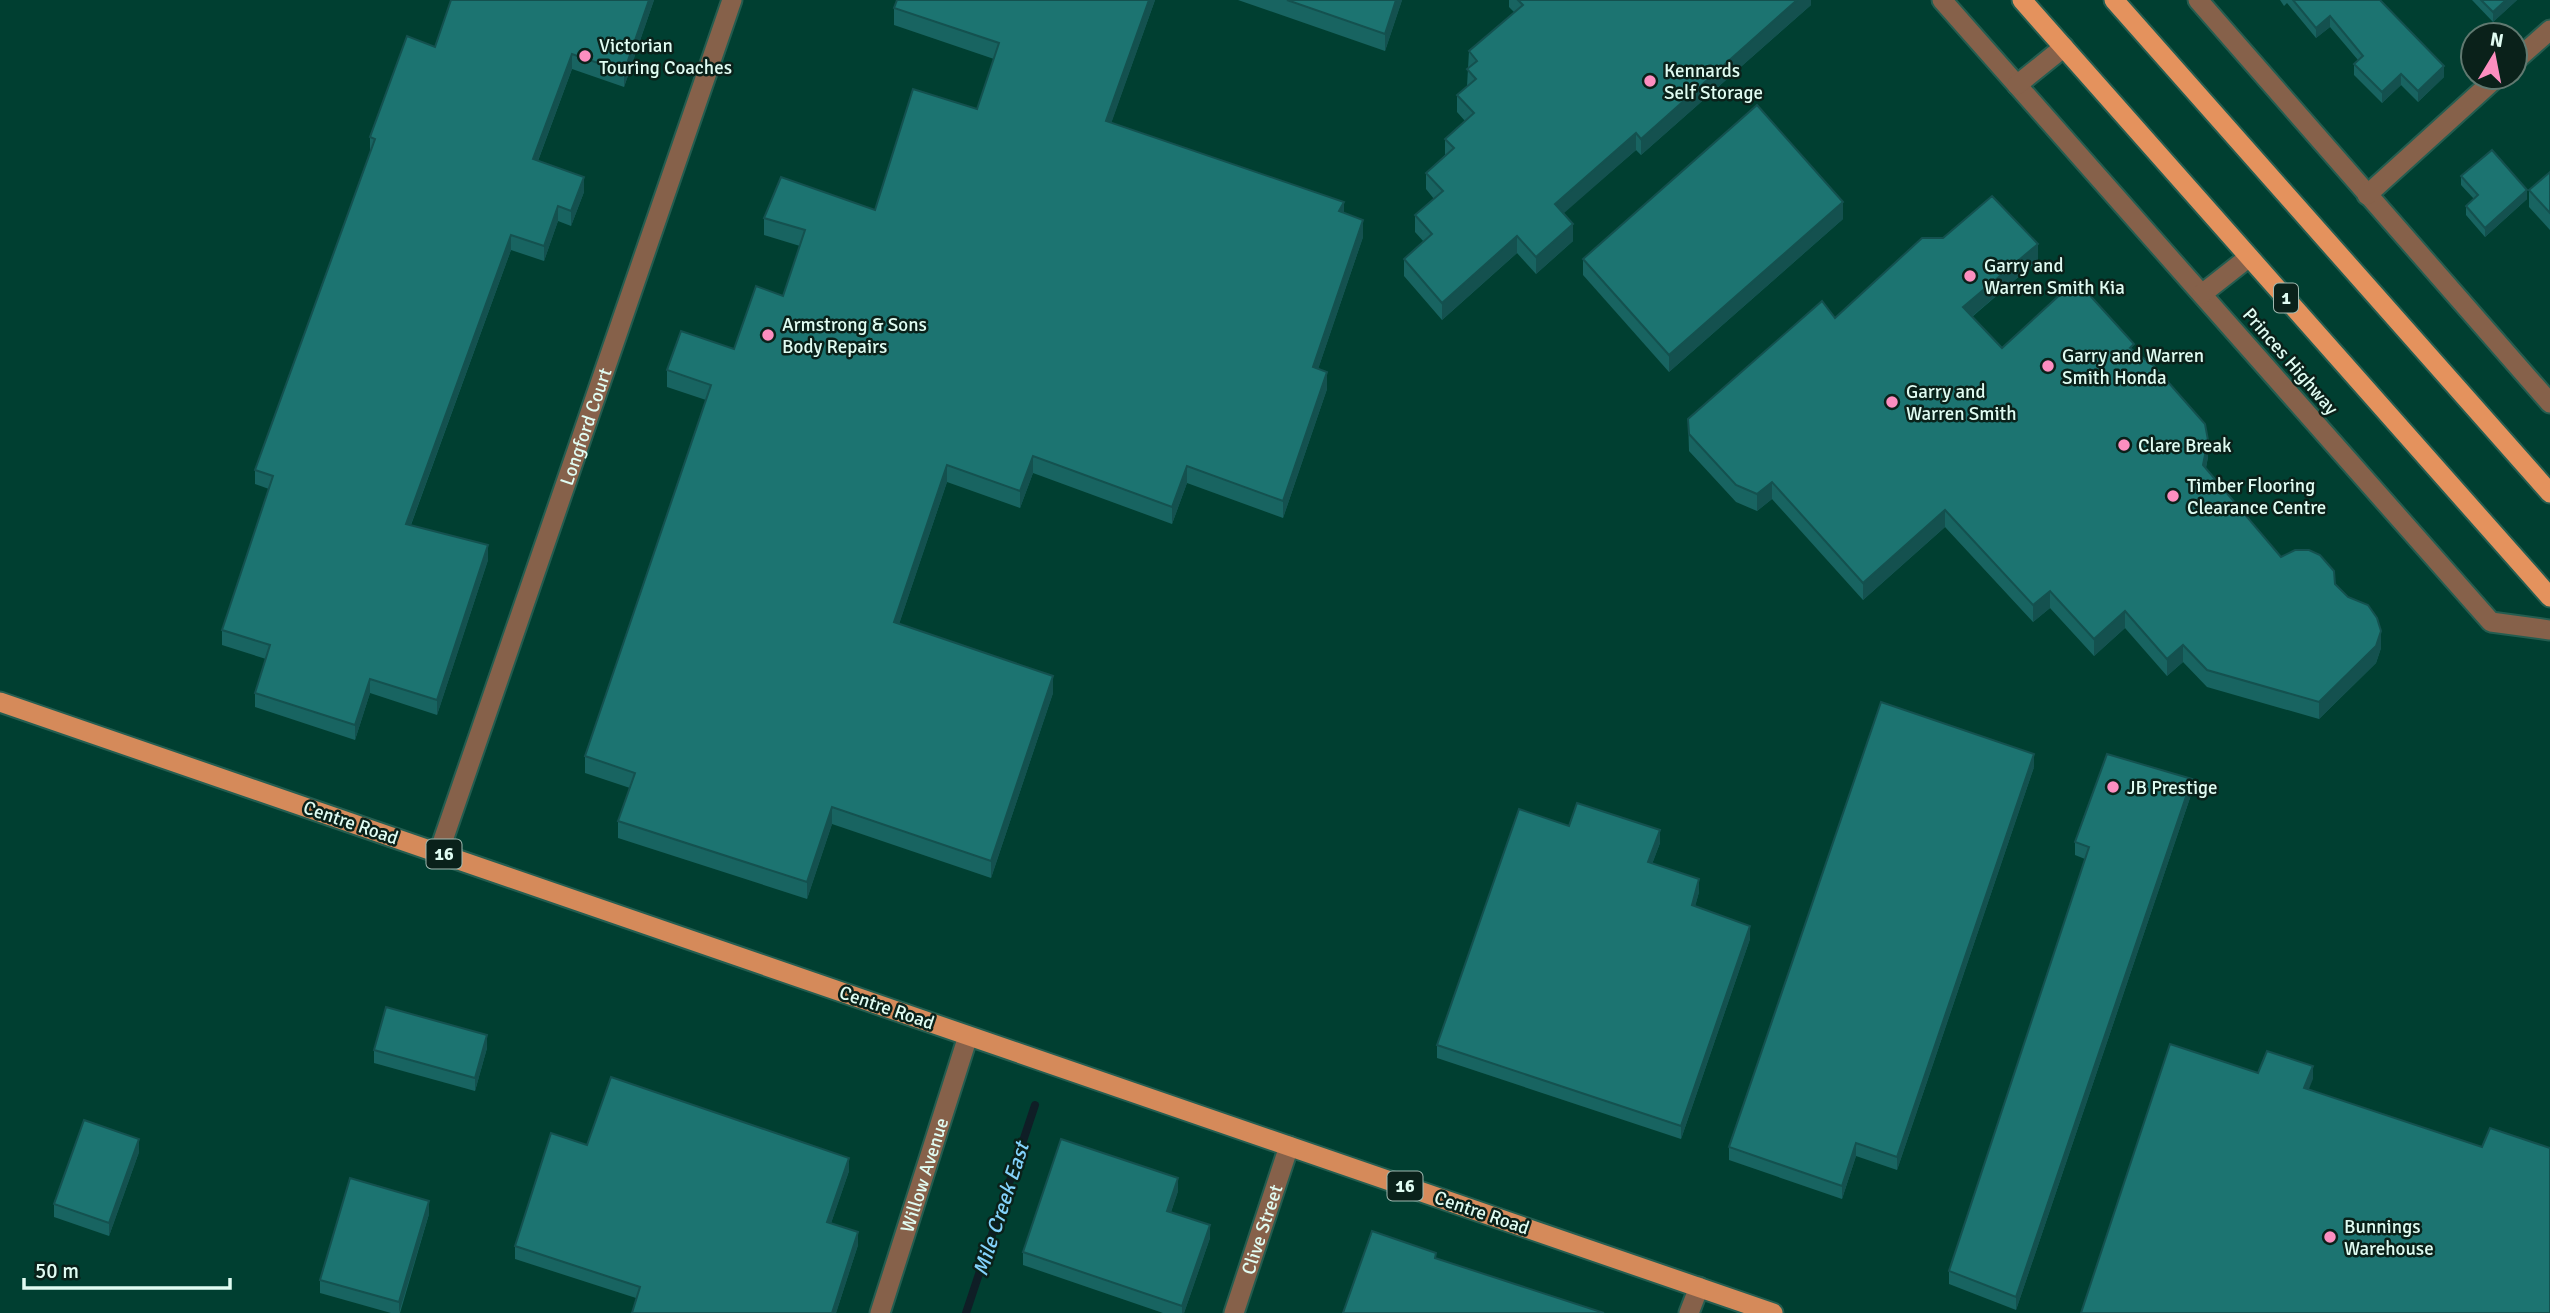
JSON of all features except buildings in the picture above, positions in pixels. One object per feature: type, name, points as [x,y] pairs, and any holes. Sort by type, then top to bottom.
[{"type":"highway","name":"Princes Highway","points":[[2022,0],[2550,597]]},
{"type":"highway","points":[[2114,0],[2550,493]]},
{"type":"main road","name":"Centre Road","points":[[0,702],[1773,1313]]},
{"type":"street","name":"Longford Court","points":[[439,852],[732,0]]},
{"type":"street","name":"Princes Highway","points":[[1942,0],[2491,622],[2550,630]]},
{"type":"street","points":[[2198,0],[2550,403]]},
{"type":"street","points":[[2529,49],[2550,30]]},
{"type":"street","points":[[2017,86],[2064,47]]},
{"type":"street","points":[[2367,195],[2482,91]]},
{"type":"street","points":[[2202,294],[2249,257]]},
{"type":"street","name":"Willow Avenue","points":[[880,1313],[968,1036]]},
{"type":"street","name":"Clive Street","points":[[1234,1313],[1289,1146]]},
{"type":"street","points":[[1689,1313],[1699,1287]]},
{"type":"waterway","name":"Mile Creek East","points":[[966,1313],[1035,1105]]},
{"type":"place","name":"Victorian Touring Coaches","points":[[585,56]]},
{"type":"place","name":"Kennards Self Storage","points":[[1650,81]]},
{"type":"place","name":"Garry and Warren Smith Kia","points":[[1970,276]]},
{"type":"place","name":"Armstrong & Sons Body Repairs","points":[[768,335]]},
{"type":"place","name":"Garry and Warren Smith Honda","points":[[2048,366]]},
{"type":"place","name":"Garry and Warren Smith","points":[[1892,402]]},
{"type":"place","name":"Clare Break","points":[[2124,445]]},
{"type":"place","name":"Timber Flooring Clearance Centre","points":[[2173,496]]},
{"type":"place","name":"JB Prestige","points":[[2113,787]]},
{"type":"place","name":"Bunnings Warehouse","points":[[2330,1237]]}]
